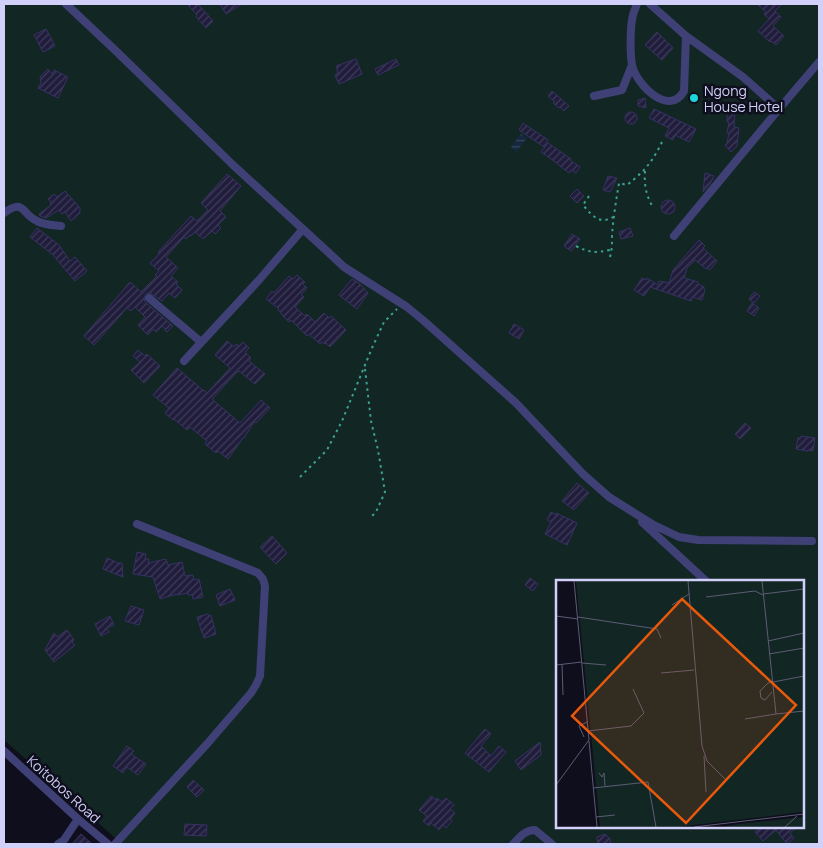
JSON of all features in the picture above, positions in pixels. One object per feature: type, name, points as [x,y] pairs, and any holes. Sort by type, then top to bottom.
[{"type":"street","points":[[66,4],[233,165],[344,267],[403,304],[424,321],[516,403],[582,474],[609,496],[652,524],[678,537],[687,539],[812,541]]},
{"type":"street","points":[[637,4],[632,24],[632,65],[644,87],[663,101],[670,102],[676,100],[684,90],[686,36]]},
{"type":"street","points":[[650,4],[686,36],[743,77],[779,109]]},
{"type":"street","points":[[674,236],[819,62]]},
{"type":"street","points":[[594,96],[622,90],[632,65]]},
{"type":"street","points":[[4,213],[17,206],[38,222],[61,226]]},
{"type":"street","points":[[184,361],[303,229]]},
{"type":"street","points":[[149,298],[201,342]]},
{"type":"street","points":[[627,508],[705,580]]},
{"type":"street","points":[[115,844],[207,744],[251,693],[260,676],[265,586],[258,572],[137,524]]},
{"type":"street","name":"Koitobos Road","points":[[4,752],[108,844]]},
{"type":"street","points":[[58,844],[64,840],[78,819]]},
{"type":"street","points":[[513,844],[528,830],[535,830],[552,844]]},
{"type":"path","points":[[610,257],[619,183],[627,185],[641,174],[656,155],[663,140]]},
{"type":"path","points":[[645,169],[644,182],[648,199],[653,207]]},
{"type":"path","points":[[589,196],[583,205],[591,215],[600,220],[607,220],[615,216]]},
{"type":"path","points":[[576,246],[596,253],[612,248]]},
{"type":"path","points":[[300,477],[327,450],[342,421],[384,322],[403,304]]},
{"type":"path","points":[[364,367],[371,421],[385,492],[376,512],[372,516]]},
{"type":"green space","points":[[4,4],[819,4],[819,844],[122,844],[4,740]]},
{"type":"water","points":[[521,134],[527,138],[516,152],[511,147]]},
{"type":"building","points":[[187,4],[198,4],[213,21],[206,28]]},
{"type":"building","points":[[220,4],[242,4],[226,14]]},
{"type":"building","points":[[757,4],[782,4],[775,11],[781,17],[773,26],[784,36],[776,45],[758,31],[769,19],[764,14],[766,12]]},
{"type":"building","points":[[46,29],[55,46],[43,52],[34,35]]},
{"type":"building","points":[[657,32],[673,48],[662,60],[645,45]]},
{"type":"building","points":[[356,59],[362,74],[339,84],[335,75],[338,73],[336,66]]},
{"type":"building","points":[[396,59],[399,65],[378,75],[375,69]]},
{"type":"building","points":[[48,69],[52,74],[54,70],[68,77],[58,98],[38,88],[41,83],[40,77]]},
{"type":"building","points":[[552,91],[569,106],[564,111],[553,103],[555,102],[548,96]]},
{"type":"building","points":[[645,98],[646,108],[638,106],[638,100]]},
{"type":"building","points":[[654,109],[696,129],[689,142],[675,135],[673,140],[665,136],[669,128],[649,118]]},
{"type":"building","points":[[735,111],[734,127],[739,128],[737,146],[731,152],[725,145],[729,133],[727,133],[729,122],[727,122],[727,112]]},
{"type":"building","points":[[629,112],[633,112],[637,118],[633,124],[629,124],[625,120],[625,116]]},
{"type":"building","points":[[523,123],[548,140],[544,147],[519,130]]},
{"type":"building","points":[[548,143],[580,167],[576,173],[571,170],[569,173],[541,152]]},
{"type":"building","points":[[705,173],[714,176],[703,192]]},
{"type":"building","points":[[227,174],[241,186],[220,211],[226,217],[218,225],[221,228],[215,234],[212,231],[203,239],[195,232],[186,239],[184,237],[166,257],[178,268],[171,276],[178,282],[176,284],[182,290],[175,298],[169,293],[162,301],[150,293],[147,293],[144,297],[145,302],[173,326],[167,332],[162,326],[156,332],[153,329],[148,335],[138,325],[145,317],[135,307],[131,311],[127,308],[94,345],[84,336],[130,282],[141,292],[157,276],[155,275],[159,271],[150,263],[191,216],[197,221],[208,210],[201,203]]},
{"type":"building","points":[[608,176],[617,178],[610,192],[603,190]]},
{"type":"building","points":[[577,189],[584,196],[577,203],[570,196]]},
{"type":"building","points":[[65,191],[80,208],[80,213],[71,221],[65,212],[62,214],[59,210],[46,218],[40,216],[39,214],[51,205],[48,199],[54,194],[57,197]]},
{"type":"building","points":[[668,200],[673,202],[675,207],[673,212],[668,214],[663,212],[661,207],[663,202]]},
{"type":"building","points":[[37,228],[59,245],[70,261],[75,257],[87,271],[75,281],[52,254],[30,237]]},
{"type":"building","points":[[630,228],[633,236],[621,239],[619,232]]},
{"type":"building","points":[[572,234],[580,239],[571,251],[564,246]]},
{"type":"building","points":[[699,240],[705,246],[703,248],[717,261],[710,270],[695,260],[687,268],[684,278],[698,282],[698,284],[704,287],[702,300],[692,297],[691,301],[650,287],[644,296],[634,290],[642,278],[646,280],[647,278],[658,285],[659,281],[669,283],[673,270]]},
{"type":"building","points":[[297,275],[305,282],[303,284],[307,288],[301,295],[304,297],[295,307],[305,316],[307,314],[315,322],[324,313],[329,318],[331,316],[346,330],[330,347],[326,343],[322,342],[320,344],[309,334],[307,336],[291,320],[289,322],[279,309],[266,299],[289,276],[293,279]]},
{"type":"building","points":[[352,279],[359,283],[368,293],[357,309],[339,295]]},
{"type":"building","points":[[754,292],[760,296],[754,303],[749,299]]},
{"type":"building","points":[[752,303],[759,308],[754,316],[747,311]]},
{"type":"building","points":[[514,324],[524,330],[519,339],[509,333]]},
{"type":"building","points":[[227,341],[234,347],[236,344],[239,346],[243,342],[249,348],[245,352],[251,358],[249,361],[265,374],[255,384],[239,371],[237,372],[213,400],[240,423],[261,400],[270,408],[256,423],[254,422],[228,459],[218,451],[216,453],[205,444],[207,441],[190,427],[187,430],[173,420],[165,413],[169,408],[153,395],[177,368],[207,393],[230,368],[215,355]]},
{"type":"building","points":[[138,350],[145,356],[147,354],[160,366],[144,383],[131,370],[140,362],[133,356]]},
{"type":"building","points":[[745,423],[751,428],[740,439],[735,434]]},
{"type":"building","points":[[801,436],[815,438],[813,451],[796,449],[798,438],[801,438]]},
{"type":"building","points":[[577,483],[589,493],[574,510],[562,501]]},
{"type":"building","points":[[551,512],[577,523],[567,545],[545,534],[551,522],[547,520]]},
{"type":"building","points":[[272,536],[287,553],[276,564],[260,547]]},
{"type":"building","points":[[137,552],[146,554],[145,559],[149,559],[148,563],[166,559],[168,565],[182,562],[185,576],[193,575],[194,580],[199,579],[203,597],[193,599],[192,595],[188,595],[188,593],[160,599],[153,577],[133,574]]},
{"type":"building","points":[[107,558],[122,563],[123,577],[103,569]]},
{"type":"building","points":[[530,578],[538,584],[533,591],[525,585]]},
{"type":"building","points":[[230,589],[235,600],[220,606],[216,595]]},
{"type":"building","points":[[131,606],[144,610],[139,625],[125,621]]},
{"type":"building","points":[[208,614],[209,616],[211,615],[216,634],[204,638],[197,617]]},
{"type":"building","points":[[110,616],[114,625],[107,628],[109,632],[101,636],[95,624]]},
{"type":"building","points":[[67,630],[75,645],[54,662],[45,650],[54,633],[57,637]]},
{"type":"building","points":[[485,729],[491,734],[481,746],[491,756],[499,746],[506,752],[489,772],[465,753]]},
{"type":"building","points":[[540,742],[541,755],[521,770],[515,761]]},
{"type":"building","points":[[127,746],[134,751],[131,754],[146,764],[138,775],[127,767],[123,773],[113,766]]},
{"type":"building","points":[[193,780],[204,790],[197,797],[187,787]]},
{"type":"building","points":[[431,796],[442,802],[446,798],[454,805],[450,809],[455,813],[450,819],[452,821],[446,828],[443,825],[439,830],[431,823],[429,826],[423,821],[427,816],[419,810]]},
{"type":"building","points":[[185,824],[207,825],[206,836],[184,835]]},
{"type":"building","points":[[760,828],[796,828],[790,833],[794,838],[787,844],[776,830],[763,841],[755,832]]},
{"type":"building","points":[[81,834],[92,844],[72,844]]},
{"type":"building","points":[[605,834],[610,839],[611,844],[598,844],[597,837]]},
{"type":"place","name":"Ngong House Hotel","points":[[694,98]]}]
